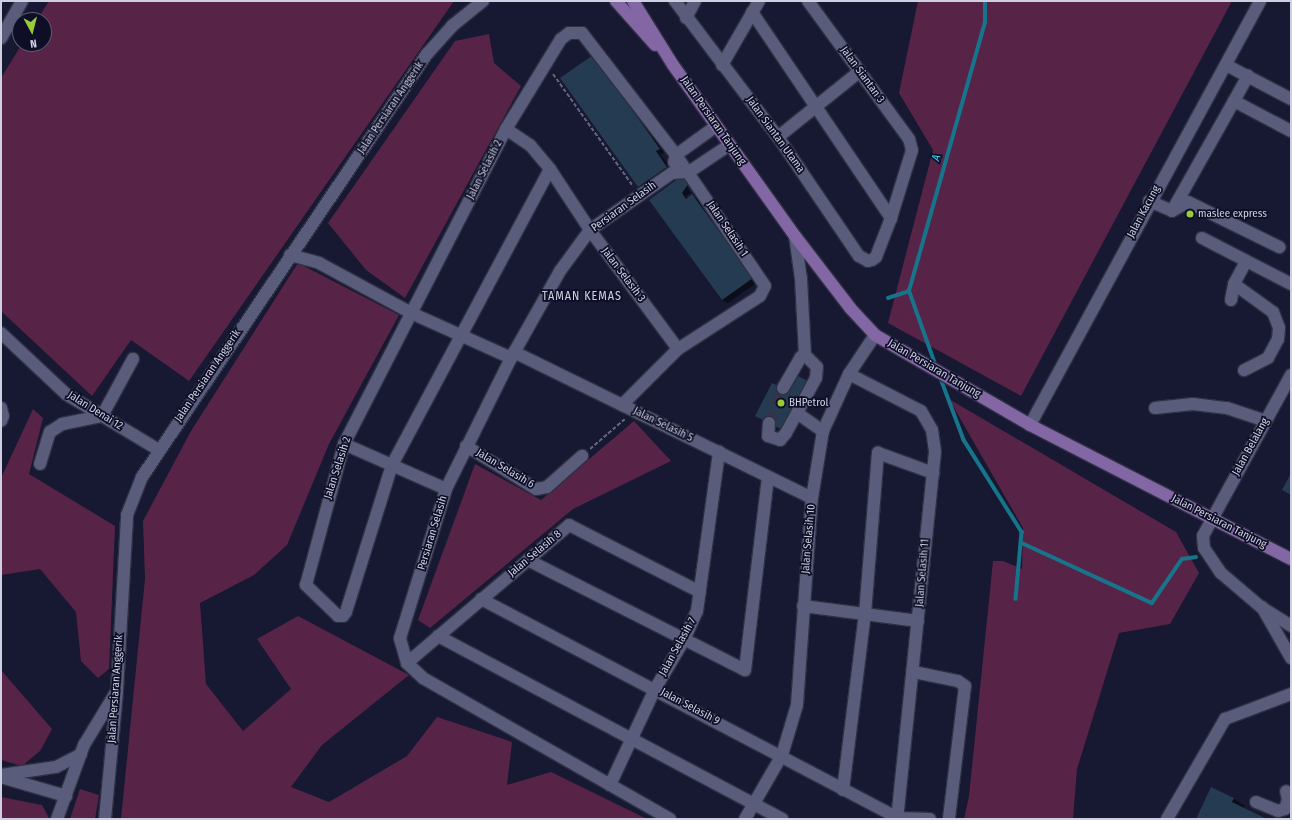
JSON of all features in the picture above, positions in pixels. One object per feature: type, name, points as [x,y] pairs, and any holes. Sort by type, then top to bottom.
[{"type":"main road","points":[[611,1],[624,13]]},
{"type":"main road","name":"Jalan Persiaran Tanjung","points":[[616,1],[624,13],[673,65]]},
{"type":"main road","name":"Jalan Persiaran Tanjung","points":[[633,1],[673,65],[795,236],[851,309],[876,335],[1030,425],[1291,559]]},
{"type":"street","points":[[1,38],[22,1]]},
{"type":"street","name":"Jalan Persiaran Anggerik","points":[[105,819],[117,691],[126,515],[142,477],[290,255],[428,54],[452,26],[483,1]]},
{"type":"street","name":"Jalan Siantan Utama","points":[[675,1],[686,18],[778,137],[859,256],[868,261],[876,257],[892,218]]},
{"type":"street","points":[[686,18],[695,1]]},
{"type":"street","points":[[722,65],[759,1]]},
{"type":"street","name":"Jalan Siantan 3","points":[[808,1],[909,139],[912,150],[892,218]]},
{"type":"street","name":"Jalan Kacung","points":[[1030,425],[1149,201],[1226,65],[1260,1]]},
{"type":"street","points":[[752,12],[815,107],[892,218]]},
{"type":"street","name":"Jalan Selasih 2","points":[[392,465],[343,616],[338,616],[306,585],[344,444],[506,129],[561,39],[569,33]]},
{"type":"street","name":"Jalan Selasih 1","points":[[569,33],[582,33],[689,172],[765,286],[760,296],[678,349],[622,405]]},
{"type":"street","points":[[1226,65],[1291,98]]},
{"type":"street","points":[[778,137],[860,71]]},
{"type":"street","points":[[1172,211],[1248,76]]},
{"type":"street","points":[[1234,102],[1291,131]]},
{"type":"street","points":[[716,126],[676,155],[672,173],[689,172],[729,145]]},
{"type":"street","name":"Jalan Selasih 3","points":[[506,129],[530,144],[550,169],[590,230],[678,349]]},
{"type":"street","points":[[392,465],[550,169]]},
{"type":"street","name":"Persiaran Selasih","points":[[407,663],[400,638],[446,489],[466,446],[513,355],[560,271],[590,230],[672,173]]},
{"type":"street","points":[[1149,201],[1172,211]]},
{"type":"street","points":[[1172,211],[1188,202],[1280,247]]},
{"type":"street","points":[[769,423],[768,436],[780,440],[816,378],[817,368],[806,356],[801,279],[795,236]]},
{"type":"street","points":[[1202,238],[1291,284]]},
{"type":"street","points":[[290,255],[319,263],[411,313]]},
{"type":"street","points":[[1231,300],[1234,284],[1246,261]]},
{"type":"street","points":[[1234,284],[1273,312],[1279,328],[1278,340],[1268,358],[1244,370]]},
{"type":"street","name":"Jalan Selasih 5","points":[[411,313],[461,337],[513,355],[622,405],[812,498]]},
{"type":"street","name":"Jalan Denai 12","points":[[1,333],[66,394],[159,450]]},
{"type":"street","name":"Jalan Selasih 10","points":[[745,819],[782,755],[797,705],[812,498],[823,431],[849,374],[876,335]]},
{"type":"street","points":[[783,388],[801,357],[806,356]]},
{"type":"street","points":[[40,464],[50,432],[62,424],[102,416],[133,359]]},
{"type":"street","name":"Jalan Selasih 11","points":[[849,374],[921,411],[932,430],[935,452],[898,819]]},
{"type":"street","name":"Jalan Belalang","points":[[1291,375],[1203,536],[1204,548],[1221,574],[1262,607],[1291,626]]},
{"type":"street","points":[[1155,408],[1193,404],[1227,408],[1266,421]]},
{"type":"street","points":[[1,408],[3,416],[1,421]]},
{"type":"street","points":[[797,413],[823,431]]},
{"type":"street","points":[[344,444],[446,489]]},
{"type":"street","name":"Jalan Selasih 6","points":[[466,446],[536,488],[546,487],[582,456]]},
{"type":"street","name":"Jalan Selasih 7","points":[[610,785],[631,737],[655,689],[684,640],[698,611],[719,452]]},
{"type":"street","points":[[843,790],[865,614],[878,453],[933,473]]},
{"type":"street","points":[[528,560],[745,670],[768,477]]},
{"type":"street","name":"Jalan Selasih 8","points":[[407,663],[569,525],[700,592]]},
{"type":"street","name":"Jalan Selasih 9","points":[[482,599],[782,755],[898,819]]},
{"type":"street","points":[[803,606],[918,621]]},
{"type":"street","points":[[1262,607],[1291,658]]},
{"type":"street","points":[[438,636],[631,737],[782,819]]},
{"type":"street","points":[[407,663],[423,678],[670,819]]},
{"type":"street","points":[[914,672],[958,681],[965,686],[949,819]]},
{"type":"street","points":[[57,819],[81,754],[117,691]]},
{"type":"street","points":[[1168,819],[1225,719],[1289,699]]},
{"type":"street","points":[[1,776],[56,767],[81,754]]},
{"type":"street","points":[[1,776],[66,796]]},
{"type":"street","points":[[1256,802],[1278,811],[1285,809],[1288,799],[1286,791]]},
{"type":"street","points":[[898,819],[930,819]]},
{"type":"path","points":[[546,65],[639,195]]},
{"type":"path","points":[[582,456],[634,411]]},
{"type":"shaded area","points":[[49,1],[454,1],[189,381],[131,340],[92,396],[1,311],[1,78],[17,52],[52,52],[52,12],[42,12]]},
{"type":"shaded area","points":[[918,1],[1232,1],[1021,396],[888,323],[933,150],[899,93]]},
{"type":"shaded area","points":[[489,34],[494,63],[521,86],[405,298],[366,270],[328,223],[455,41]]},
{"type":"shaded area","points":[[298,263],[399,315],[329,444],[287,545],[254,575],[200,603],[206,684],[243,731],[291,689],[257,639],[298,616],[409,675],[322,745],[291,787],[329,802],[407,756],[437,717],[512,742],[507,785],[551,772],[647,819],[121,819],[145,579],[143,521],[191,431]]},
{"type":"shaded area","points":[[949,399],[1176,532],[1199,573],[1170,624],[1119,633],[1077,769],[1073,819],[964,819],[969,796],[993,561],[1003,561],[1022,569],[1023,528]]},
{"type":"shaded area","points":[[33,409],[43,418],[29,474],[115,526],[109,669],[98,678],[81,661],[76,612],[40,569],[1,575],[1,478]]},
{"type":"shaded area","points":[[634,421],[671,461],[573,509],[430,628],[418,620],[475,464],[541,500]]},
{"type":"shaded area","points":[[1,670],[52,729],[40,751],[22,766],[1,760]]},
{"type":"shaded area","points":[[80,789],[99,795],[95,819],[70,819]]},
{"type":"shaded area","points":[[1,797],[42,805],[49,818],[1,819]]},
{"type":"building","points":[[593,55],[660,149],[656,151],[667,167],[638,187],[560,78]]},
{"type":"building","points":[[683,175],[689,183],[682,193],[686,199],[692,194],[753,278],[722,300],[649,200]]},
{"type":"building","name":"BHPetrol","points":[[796,375],[810,382],[785,431],[755,416],[772,383],[788,390]]},
{"type":"building","points":[[1291,473],[1291,495],[1282,490]]},
{"type":"building","points":[[1211,787],[1234,798],[1232,802],[1267,819],[1196,819]]},
{"type":"waterway","name":"A","points":[[936,367],[909,291],[985,23],[985,1]]},
{"type":"waterway","points":[[888,298],[909,291]]},
{"type":"waterway","points":[[940,376],[964,440],[1022,532],[1016,599]]},
{"type":"waterway","points":[[1022,543],[1152,603],[1182,559],[1196,557]]},
{"type":"tunnel","points":[[769,423],[783,388]]},
{"type":"place","name":"maslee express","points":[[1190,214]]},
{"type":"place","name":"BHPetrol","points":[[781,403]]},
{"type":"district","name":"TAMAN KEMAS","points":[[582,297]]}]
